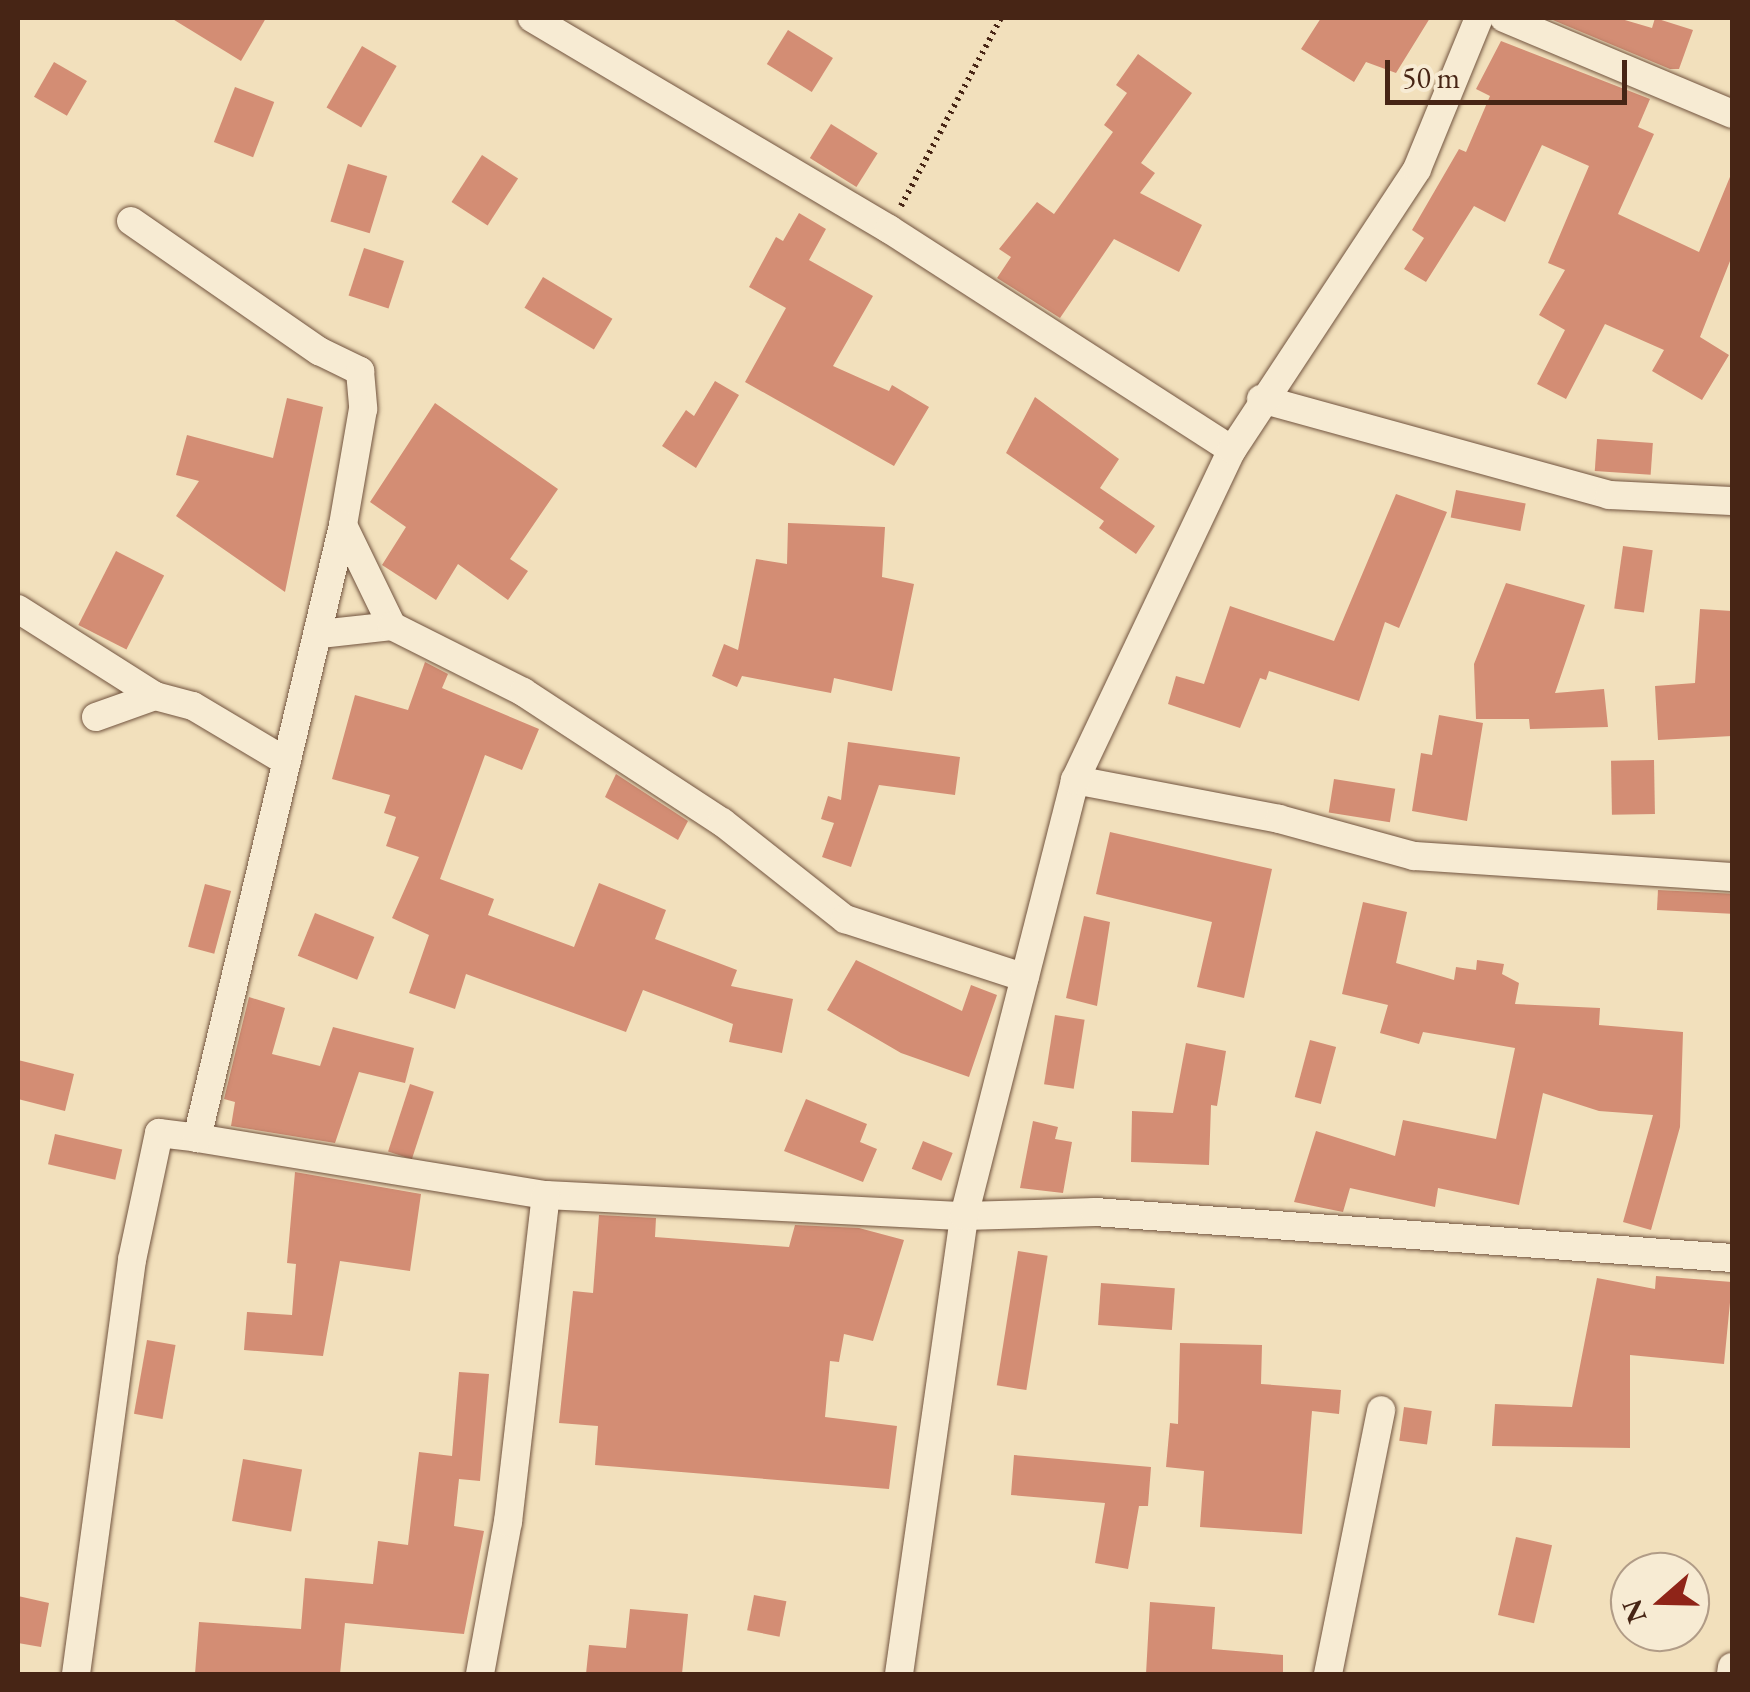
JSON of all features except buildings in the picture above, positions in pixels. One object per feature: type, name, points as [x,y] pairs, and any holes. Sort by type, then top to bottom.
[{"type":"street","points":[[532,18],[568,27],[1232,450]]},
{"type":"street","points":[[899,1674],[964,1216],[1076,780],[1232,450],[1261,399],[1417,168],[1478,18]]},
{"type":"street","points":[[1504,18],[1732,114]]},
{"type":"street","points":[[130,221],[319,351],[360,371],[363,409],[320,634],[197,1138]]},
{"type":"street","points":[[1261,399],[1609,495],[1732,501]]},
{"type":"street","points":[[343,524],[392,626]]},
{"type":"street","points":[[18,609],[154,696],[193,706],[287,762]]},
{"type":"street","points":[[320,634],[392,626],[523,692],[722,822],[845,919],[1025,978]]},
{"type":"street","points":[[96,717],[154,696]]},
{"type":"street","points":[[1076,780],[1278,820],[1414,856],[1732,878]]},
{"type":"street","points":[[76,1674],[132,1260],[159,1133],[546,1195],[964,1216],[1095,1212],[1732,1258]]},
{"type":"street","points":[[480,1674],[508,1522],[546,1195]]},
{"type":"street","points":[[1328,1674],[1381,1410]]},
{"type":"street","points":[[1731,1674],[1732,1666]]},
{"type":"path","points":[[889,229],[1001,18]]}]
